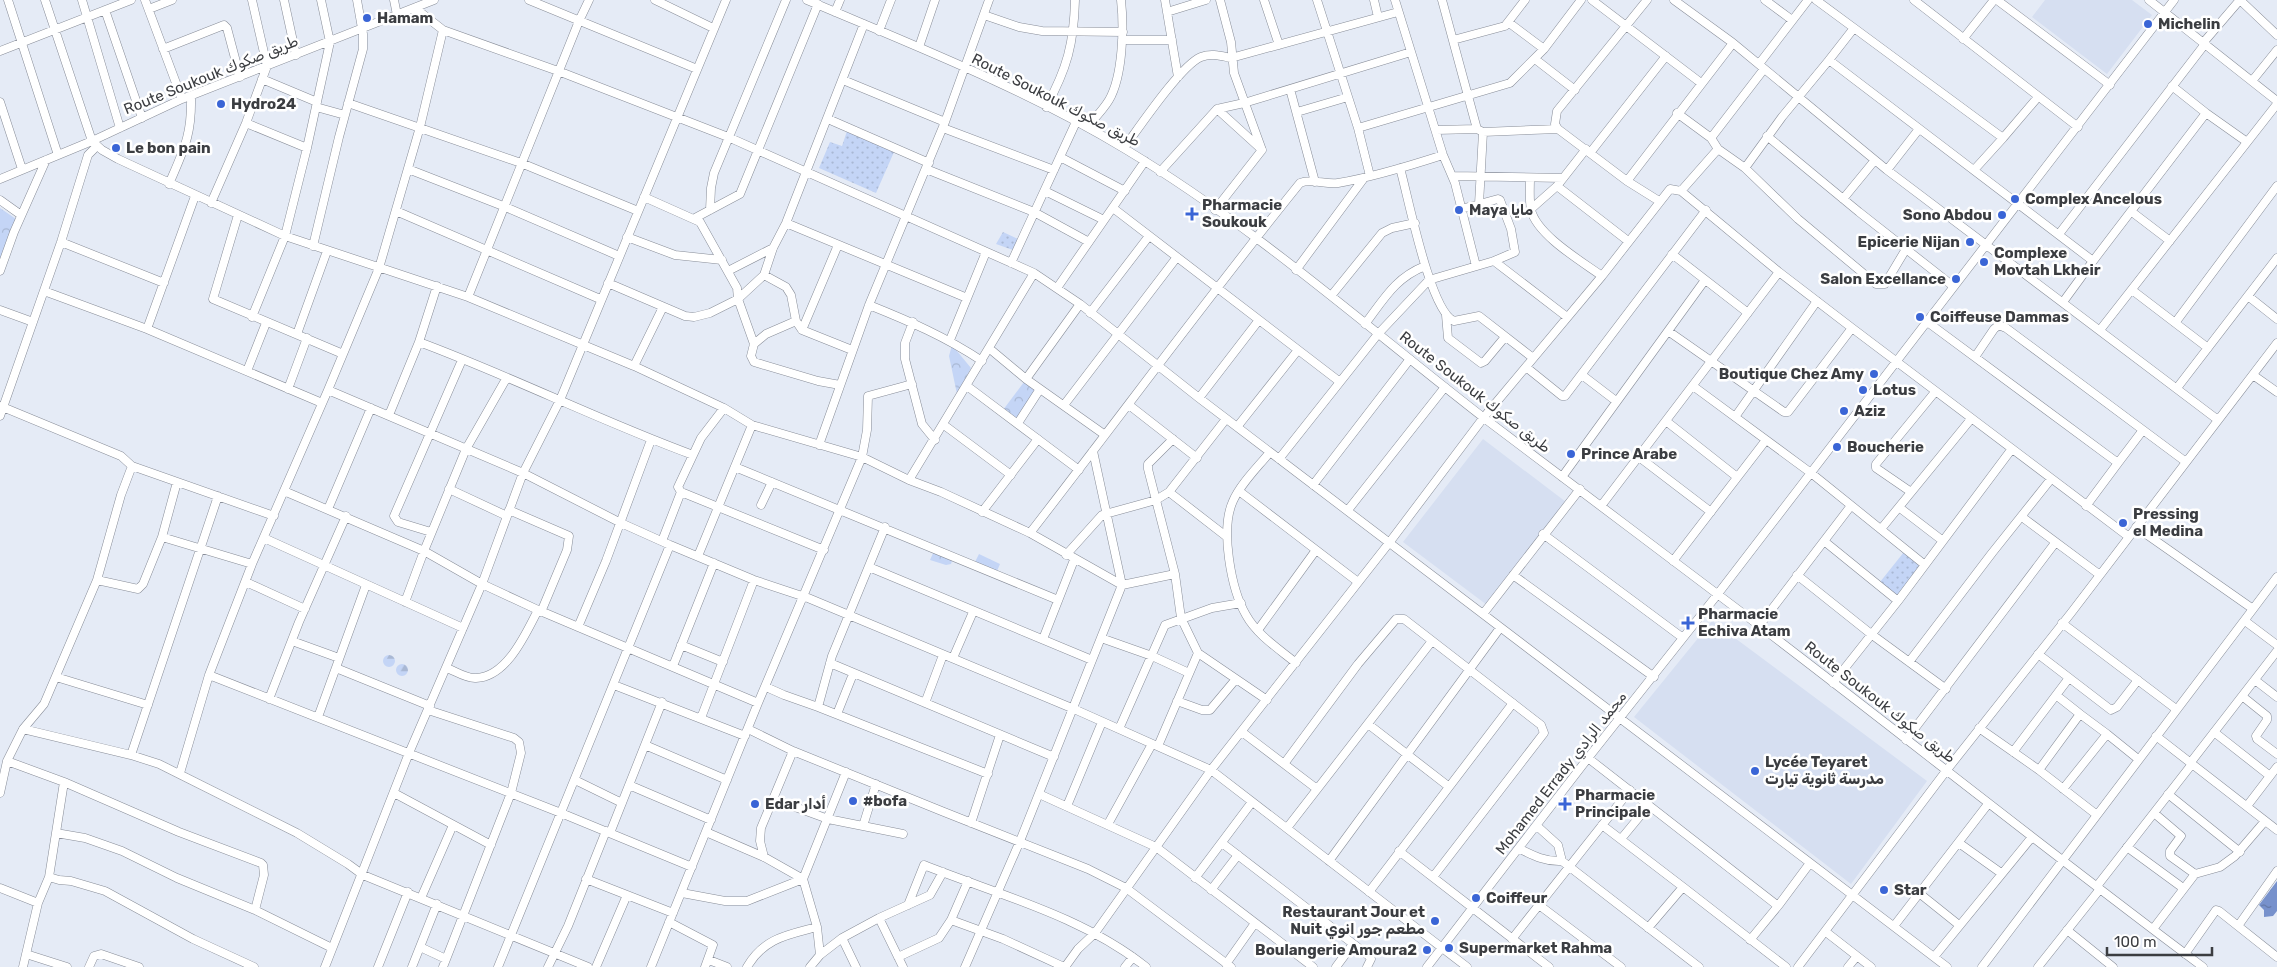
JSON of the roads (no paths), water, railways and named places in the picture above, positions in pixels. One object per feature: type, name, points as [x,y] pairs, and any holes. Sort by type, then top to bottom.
[{"type":"street","points":[[8,0],[58,155]]},
{"type":"street","points":[[45,0],[95,143],[118,159],[285,236],[468,297],[583,344],[724,408],[752,425],[862,457],[909,480],[1030,533],[1074,560],[1122,585],[1175,574]]},
{"type":"street","points":[[82,0],[120,128]]},
{"type":"street","points":[[106,0],[107,10],[142,118]]},
{"type":"street","points":[[0,51],[131,0]]},
{"type":"street","points":[[145,0],[182,99]]},
{"type":"street","points":[[148,9],[172,0]]},
{"type":"street","points":[[211,203],[246,123],[267,66],[252,0]]},
{"type":"street","points":[[284,0],[296,55]]},
{"type":"street","points":[[252,316],[285,236],[308,148],[330,42],[321,0]]},
{"type":"street","points":[[313,246],[363,49],[362,28],[356,0]]},
{"type":"street","points":[[394,0],[397,15]]},
{"type":"street","name":"Route Soukouk طريق صكوك","points":[[0,179],[58,155],[95,143],[120,128],[182,99],[434,0]]},
{"type":"street","points":[[529,0],[697,70]]},
{"type":"street","points":[[468,297],[558,71],[589,0]]},
{"type":"street","points":[[655,0],[713,28]]},
{"type":"street","points":[[325,967],[363,875],[409,753],[482,584],[523,473],[560,400],[600,299],[726,0]]},
{"type":"street","points":[[710,210],[714,173],[786,0]]},
{"type":"street","name":"Route Soukouk طريق صكوك","points":[[807,0],[918,47],[1087,127],[1124,148],[1215,210],[1331,296],[1445,387],[2202,967]]},
{"type":"street","points":[[835,12],[840,0]]},
{"type":"street","points":[[879,30],[891,0]]},
{"type":"street","points":[[918,47],[935,0]]},
{"type":"street","points":[[819,445],[869,305],[944,125],[989,0]]},
{"type":"street","points":[[1046,107],[1063,76],[1074,30],[1074,0]]},
{"type":"street","points":[[1087,127],[1111,95],[1122,36],[1121,0]]},
{"type":"street","points":[[1165,0],[1178,78]]},
{"type":"street","points":[[1167,12],[1206,0]]},
{"type":"street","points":[[1220,0],[1230,42],[1234,73],[1262,150]]},
{"type":"street","points":[[1264,0],[1279,45]]},
{"type":"street","points":[[1296,270],[1367,177],[1358,128],[1317,0]]},
{"type":"street","points":[[1374,0],[1378,17]]},
{"type":"street","points":[[1395,0],[1443,155],[1453,176],[1476,266]]},
{"type":"street","points":[[1442,0],[1467,95],[1480,130],[1481,177],[1479,204]]},
{"type":"street","points":[[1453,40],[1499,28],[1508,22],[1526,0]]},
{"type":"street","points":[[1358,128],[1510,83],[1544,49],[1581,0]]},
{"type":"street","points":[[1592,0],[1701,83]]},
{"type":"street","points":[[1647,0],[1557,111],[1555,124],[1558,129],[1627,181],[1659,201]]},
{"type":"street","points":[[1674,0],[1733,43],[1887,170],[2218,420]]},
{"type":"street","points":[[1765,0],[1792,20]]},
{"type":"street","points":[[1711,138],[1762,67],[1792,20],[1808,0]]},
{"type":"street","points":[[1816,0],[2003,138]]},
{"type":"street","points":[[1914,0],[2078,127]]},
{"type":"street","points":[[1963,39],[1995,0],[2110,85]]},
{"type":"street","points":[[2100,330],[2277,102],[2149,0]]},
{"type":"street","name":"Mohamed Errady محمد الرادي","points":[[1427,967],[1520,849],[1588,758],[1654,677],[2174,0]]},
{"type":"street","points":[[2058,234],[2204,43],[2239,1],[2277,35]]},
{"type":"street","points":[[695,218],[738,196],[818,4]]},
{"type":"street","points":[[415,8],[443,30],[558,71],[728,137],[1034,273],[1080,304],[1158,367],[1947,967]]},
{"type":"street","points":[[1124,148],[1178,78],[1199,58],[1209,55],[1231,58],[1398,12]]},
{"type":"street","points":[[984,15],[1034,30],[1074,30],[1172,40]]},
{"type":"street","points":[[1508,22],[1544,49]]},
{"type":"street","points":[[608,283],[685,316],[694,317],[718,310],[738,298],[764,275],[773,248],[786,223],[844,80],[864,24]]},
{"type":"street","points":[[163,49],[224,25],[228,28],[240,77]]},
{"type":"street","points":[[1745,168],[1798,96],[1854,28]]},
{"type":"street","points":[[180,773],[209,675],[252,564],[379,268],[420,127],[443,30]]},
{"type":"street","points":[[1627,181],[1677,113],[1733,43]]},
{"type":"street","points":[[2252,81],[2277,50]]},
{"type":"street","points":[[1160,172],[1217,109],[1244,103],[1411,52]]},
{"type":"street","points":[[1531,209],[1557,186],[1588,151],[1666,56]]},
{"type":"street","points":[[1535,59],[1575,90]]},
{"type":"street","points":[[1828,60],[2093,260]]},
{"type":"street","points":[[262,79],[345,115]]},
{"type":"street","points":[[844,80],[944,125],[1054,170]]},
{"type":"street","points":[[2172,86],[2247,142]]},
{"type":"street","points":[[1290,88],[1315,182]]},
{"type":"street","points":[[169,184],[187,141],[192,121],[191,96]]},
{"type":"street","points":[[1297,112],[1348,97]]},
{"type":"street","points":[[1974,170],[2038,97]]},
{"type":"street","points":[[0,102],[22,170]]},
{"type":"street","points":[[348,103],[521,163],[638,211]]},
{"type":"street","points":[[1217,109],[1262,150]]},
{"type":"street","points":[[1677,113],[1711,138],[1718,149],[1745,168],[1798,219],[1876,284],[1885,284],[1906,249]]},
{"type":"street","points":[[2063,302],[2206,113]]},
{"type":"street","points":[[828,119],[927,166],[1034,212],[1089,242]]},
{"type":"street","points":[[1011,263],[1076,122]]},
{"type":"street","points":[[246,123],[308,148]]},
{"type":"street","points":[[1436,130],[1558,129]]},
{"type":"street","points":[[1887,170],[1919,129]]},
{"type":"street","points":[[1767,136],[1843,199],[1954,286]]},
{"type":"street","points":[[0,416],[61,242],[88,155],[95,143]]},
{"type":"street","points":[[1681,191],[1718,149]]},
{"type":"street","points":[[1215,210],[1262,150]]},
{"type":"street","points":[[1030,533],[1158,367],[1216,287],[1300,183],[1336,183],[1367,177],[1443,155]]},
{"type":"street","points":[[1060,157],[1125,191]]},
{"type":"street","points":[[0,271],[21,215],[46,160]]},
{"type":"street","points":[[1843,199],[1875,160]]},
{"type":"street","points":[[1057,288],[1145,162]]},
{"type":"street","points":[[1400,168],[1429,280],[1446,315],[1448,338],[1480,363],[1485,361],[1505,337]]},
{"type":"street","points":[[408,169],[504,206],[619,256]]},
{"type":"street","points":[[1453,176],[1563,178]]},
{"type":"street","points":[[1530,178],[1531,209],[1534,218],[1556,243],[1602,276]]},
{"type":"street","points":[[1557,186],[1628,241]]},
{"type":"street","points":[[2175,323],[2277,186]]},
{"type":"street","points":[[951,920],[1065,967],[1078,949],[1095,933],[1211,770],[1389,543],[1484,417],[1602,276],[1670,189],[1681,191],[1779,272],[2011,450],[2129,536]]},
{"type":"street","points":[[1045,191],[1104,220]]},
{"type":"street","points":[[147,329],[196,196]]},
{"type":"street","points":[[644,197],[695,218],[704,226],[736,288],[754,344],[751,356],[754,362],[818,381],[840,385]]},
{"type":"street","points":[[0,200],[21,215]]},
{"type":"street","points":[[1279,459],[1378,334],[1429,280],[1515,252],[1511,229],[1500,200],[1461,209]]},
{"type":"street","points":[[1113,208],[1340,382]]},
{"type":"street","points":[[1526,367],[1562,396],[1568,394],[1706,210]]},
{"type":"street","points":[[396,211],[600,299]]},
{"type":"street","points":[[2132,212],[2170,241]]},
{"type":"street","points":[[238,215],[212,296],[216,302],[343,354]]},
{"type":"street","points":[[786,223],[967,298]]},
{"type":"street","points":[[1331,296],[1382,233],[1392,228],[1415,223]]},
{"type":"street","points":[[1090,313],[1149,236]]},
{"type":"street","points":[[627,237],[675,255],[722,260]]},
{"type":"street","points":[[61,242],[164,283]]},
{"type":"street","points":[[802,330],[838,245]]},
{"type":"street","points":[[728,271],[773,248]]},
{"type":"street","points":[[297,334],[327,250]]},
{"type":"street","points":[[950,340],[986,252]]},
{"type":"street","points":[[1672,254],[1748,313]]},
{"type":"street","points":[[1064,405],[1177,257]]},
{"type":"street","points":[[2177,388],[2277,258]]},
{"type":"street","points":[[1494,260],[1567,317]]},
{"type":"street","points":[[1365,324],[1397,282],[1413,271],[1426,266]]},
{"type":"street","points":[[1601,506],[1779,272]]},
{"type":"street","points":[[909,480],[990,349],[1034,273]]},
{"type":"street","points":[[764,275],[786,287],[791,295],[796,321],[802,330],[852,350]]},
{"type":"street","points":[[1562,477],[1705,280]]},
{"type":"street","points":[[388,415],[418,342],[437,286]]},
{"type":"street","points":[[2132,290],[2208,348]]},
{"type":"street","points":[[44,292],[147,329],[322,403]]},
{"type":"street","points":[[2248,296],[2277,319]]},
{"type":"street","points":[[1735,417],[1817,301]]},
{"type":"street","points":[[1026,379],[1080,304]]},
{"type":"street","points":[[869,305],[913,322],[950,340],[982,361]]},
{"type":"street","points":[[634,366],[663,307]]},
{"type":"street","points":[[1,312],[33,322]]},
{"type":"street","points":[[1446,315],[1454,321],[1478,316],[1532,358]]},
{"type":"street","points":[[1199,398],[1258,320]]},
{"type":"street","points":[[754,344],[766,334],[796,321]]},
{"type":"street","points":[[1926,321],[2118,463]]},
{"type":"street","points":[[913,322],[904,348],[905,359],[922,424],[934,440]]},
{"type":"street","points":[[247,371],[266,323]]},
{"type":"street","points":[[1975,357],[1994,328],[1999,325],[2006,328],[2186,462]]},
{"type":"street","points":[[1668,331],[1784,412],[1791,410],[1852,328]]},
{"type":"street","points":[[288,389],[307,338]]},
{"type":"street","points":[[418,342],[560,400],[651,440],[693,455]]},
{"type":"street","points":[[1798,967],[1979,728],[2100,575],[2277,343]]},
{"type":"street","points":[[990,349],[1026,379],[1105,436]]},
{"type":"street","points":[[1237,427],[1298,350]]},
{"type":"street","points":[[1313,485],[1410,359]]},
{"type":"street","points":[[386,534],[462,360]]},
{"type":"street","points":[[2253,374],[2277,392]]},
{"type":"street","points":[[1582,375],[1616,401]]},
{"type":"street","points":[[405,602],[431,532],[466,449],[506,379]]},
{"type":"street","points":[[651,967],[758,703],[841,511],[862,457],[867,430],[868,396],[912,384]]},
{"type":"street","points":[[967,386],[1079,470]]},
{"type":"street","points":[[1693,386],[1811,473],[1850,507],[1925,565]]},
{"type":"street","points":[[1348,510],[1445,387]]},
{"type":"street","points":[[1018,423],[1040,389]]},
{"type":"street","points":[[328,390],[523,473],[621,523],[670,545],[953,658],[1211,770],[1467,967]]},
{"type":"street","points":[[1911,492],[1876,468],[1876,464],[1935,392]]},
{"type":"street","points":[[1129,405],[1197,458]]},
{"type":"street","points":[[2,407],[120,456],[132,466],[274,516]]},
{"type":"street","points":[[328,509],[371,408]]},
{"type":"street","points":[[724,408],[701,438],[678,487],[681,492],[824,550]]},
{"type":"street","points":[[1066,555],[1098,518],[1107,512],[1156,500],[1169,492],[1226,419]]},
{"type":"street","points":[[1881,530],[1971,419]]},
{"type":"street","points":[[1666,421],[1737,477]]},
{"type":"street","points":[[698,556],[752,425]]},
{"type":"street","points":[[944,425],[1011,475]]},
{"type":"street","points":[[2086,506],[2143,430]]},
{"type":"street","points":[[1173,439],[1148,464],[1175,574],[1181,618],[1198,653],[1267,700]]},
{"type":"street","points":[[578,627],[621,523],[651,440]]},
{"type":"street","points":[[982,512],[1038,440]]},
{"type":"street","points":[[1673,561],[1766,440]]},
{"type":"street","points":[[1833,683],[1898,601],[2011,450]]},
{"type":"street","points":[[968,966],[980,931],[1020,841],[1122,585],[1093,451]]},
{"type":"street","points":[[1270,452],[1238,491],[1229,510],[1227,537],[1229,554],[1241,603],[1247,616],[1258,630],[1296,663]]},
{"type":"street","points":[[1638,457],[1711,512]]},
{"type":"street","points":[[0,793],[7,761],[23,729],[44,704],[97,580],[121,495],[132,466]]},
{"type":"street","points":[[735,467],[1058,600]]},
{"type":"street","points":[[1909,662],[2051,479]]},
{"type":"street","points":[[97,580],[138,589],[143,584],[162,537],[177,482]]},
{"type":"street","points":[[761,505],[772,482]]},
{"type":"street","points":[[446,668],[475,678],[489,674],[515,653],[539,611],[567,550],[569,536],[449,489]]},
{"type":"street","points":[[1483,614],[1543,534],[1580,489]]},
{"type":"street","points":[[1238,491],[1358,582]]},
{"type":"street","points":[[284,492],[346,516],[424,551],[482,584],[539,611],[758,703]]},
{"type":"street","points":[[662,541],[681,492]]},
{"type":"street","points":[[1169,492],[1227,537]]},
{"type":"street","points":[[131,755],[218,496]]},
{"type":"street","points":[[1759,626],[1850,507]]},
{"type":"street","points":[[1900,508],[1943,541]]},
{"type":"street","points":[[269,699],[305,609],[346,516]]},
{"type":"street","points":[[394,516],[398,522],[431,532]]},
{"type":"street","points":[[2022,517],[2100,575]]},
{"type":"street","points":[[2136,526],[2253,609]]},
{"type":"street","points":[[818,707],[830,663],[885,528]]},
{"type":"street","points":[[1543,534],[1683,638]]},
{"type":"street","points":[[162,537],[252,564]]},
{"type":"street","points":[[264,538],[366,586],[463,628]]},
{"type":"street","points":[[1824,541],[1898,601]]},
{"type":"street","points":[[1906,740],[2055,543]]},
{"type":"street","points":[[498,967],[670,545]]},
{"type":"street","points":[[1258,630],[1316,550]]},
{"type":"street","points":[[1042,639],[1074,560]]},
{"type":"street","points":[[673,666],[714,563]]},
{"type":"street","points":[[869,568],[1092,660]]},
{"type":"street","points":[[1513,575],[1654,677]]},
{"type":"street","points":[[1797,575],[1871,634],[1946,689]]},
{"type":"street","points":[[1982,967],[2277,577]]},
{"type":"street","points":[[701,718],[754,580]]},
{"type":"street","points":[[246,582],[305,609]]},
{"type":"street","points":[[318,717],[366,586]]},
{"type":"street","points":[[1119,729],[1165,625],[1212,608],[1241,603]]},
{"type":"street","points":[[953,658],[973,612]]},
{"type":"street","points":[[1284,764],[1393,622],[1400,618],[1470,669],[1543,727],[1542,737],[1433,877]]},
{"type":"street","points":[[2245,621],[2277,645]]},
{"type":"street","points":[[2062,624],[2176,709]]},
{"type":"street","points":[[1328,861],[1500,628]]},
{"type":"street","points":[[1101,638],[1152,656],[1189,673]]},
{"type":"street","points":[[292,641],[339,658]]},
{"type":"street","points":[[1287,828],[1432,641]]},
{"type":"street","points":[[681,645],[723,662]]},
{"type":"street","points":[[2038,967],[2277,651]]},
{"type":"street","points":[[1108,824],[1155,745],[1198,653]]},
{"type":"street","points":[[2038,654],[2111,710],[2117,707],[2138,680]]},
{"type":"street","points":[[925,703],[943,655]]},
{"type":"street","points":[[830,663],[1054,757]]},
{"type":"street","points":[[336,668],[429,708],[514,738],[519,742],[522,753],[511,793],[444,963],[420,947]]},
{"type":"street","points":[[837,714],[853,674]]},
{"type":"street","points":[[209,675],[511,793],[692,867]]},
{"type":"street","points":[[56,678],[148,705]]},
{"type":"street","points":[[2013,752],[2069,678]]},
{"type":"street","points":[[1177,701],[1202,710],[1210,710],[1236,679]]},
{"type":"street","points":[[2255,680],[2277,697]]},
{"type":"street","points":[[614,684],[701,718],[793,750],[1088,869],[1126,888],[1228,965],[1255,923]]},
{"type":"street","points":[[766,686],[784,696],[837,714],[988,774]]},
{"type":"street","points":[[2056,695],[2138,759]]},
{"type":"street","points":[[2242,696],[2267,716],[2267,720],[2256,737],[2277,754]]},
{"type":"street","points":[[548,967],[568,926],[586,879],[622,803],[662,702]]},
{"type":"street","points":[[1369,892],[1513,702]]},
{"type":"street","points":[[2039,770],[2080,714]]},
{"type":"street","points":[[1067,806],[1102,722]]},
{"type":"street","points":[[1368,724],[1448,786]]},
{"type":"street","points":[[1979,728],[2039,770],[2097,815]]},
{"type":"street","points":[[23,729],[131,755],[180,773],[297,833],[363,875],[588,967]]},
{"type":"street","points":[[1242,732],[1317,789]]},
{"type":"street","points":[[2214,732],[2270,776]]},
{"type":"street","points":[[2063,789],[2107,734]]},
{"type":"street","points":[[971,823],[1000,735]]},
{"type":"street","points":[[2156,736],[2277,830]]},
{"type":"street","points":[[645,745],[727,780]]},
{"type":"street","points":[[764,857],[760,835],[793,750]]},
{"type":"street","points":[[1588,758],[1778,906]]},
{"type":"street","points":[[7,761],[64,782],[179,832],[261,863],[264,865],[264,875],[255,910]]},
{"type":"street","points":[[2247,806],[2277,767]]},
{"type":"street","points":[[820,954],[817,927],[804,879],[846,772]]},
{"type":"street","points":[[575,780],[622,803]]},
{"type":"street","points":[[23,967],[38,903],[49,877],[64,782]]},
{"type":"street","points":[[629,784],[711,820]]},
{"type":"street","points":[[863,826],[876,784]]},
{"type":"street","points":[[1512,939],[1539,905],[1566,864],[1602,825],[1630,790]]},
{"type":"street","points":[[394,793],[453,826],[491,844]]},
{"type":"street","points":[[1039,794],[1156,847],[1313,967]]},
{"type":"street","points":[[2168,794],[2240,852]]},
{"type":"street","points":[[773,799],[828,819],[903,834]]},
{"type":"street","points":[[1195,878],[1252,802]]},
{"type":"street","points":[[1894,926],[1988,804]]},
{"type":"street","points":[[1621,839],[1649,805]]},
{"type":"street","points":[[2154,813],[2181,836],[2170,851],[2170,856],[2195,874]]},
{"type":"street","points":[[2153,929],[2195,874],[2220,867],[2240,852],[2265,821]]},
{"type":"street","points":[[1602,825],[1786,967]]},
{"type":"street","points":[[421,898],[453,826]]},
{"type":"street","points":[[1537,826],[1558,845],[1566,864]]},
{"type":"street","points":[[706,832],[764,857],[804,879]]},
{"type":"street","points":[[56,833],[85,838],[117,849],[177,878],[255,910],[332,948]]},
{"type":"street","points":[[1934,957],[1959,924],[2032,837]]},
{"type":"street","points":[[1959,842],[2001,873]]},
{"type":"street","points":[[1222,844],[1371,959],[1367,967]]},
{"type":"street","points":[[2127,847],[2183,888]]},
{"type":"street","points":[[1520,849],[1541,859],[1566,864],[1699,967]]},
{"type":"street","points":[[1399,850],[1549,967]]},
{"type":"street","points":[[1211,890],[1238,855]]},
{"type":"street","points":[[1750,940],[1810,863]]},
{"type":"street","points":[[908,904],[924,865],[997,892],[1095,933],[1146,967]]},
{"type":"street","points":[[2238,926],[2277,871]]},
{"type":"street","points":[[810,967],[820,954],[842,938],[879,918],[930,895],[943,872]]},
{"type":"street","points":[[49,877],[105,891],[194,939],[254,967]]},
{"type":"street","points":[[586,879],[673,913]]},
{"type":"street","points":[[682,893],[724,901],[747,901],[804,879]]},
{"type":"street","points":[[898,957],[938,940],[951,920],[968,881]]},
{"type":"street","points":[[1648,928],[1683,887]]},
{"type":"street","points":[[0,888],[38,903]]},
{"type":"street","points":[[378,967],[408,892]]},
{"type":"street","points":[[1919,893],[1959,924]]},
{"type":"street","points":[[596,967],[626,895]]},
{"type":"street","points":[[412,967],[437,904]]},
{"type":"street","points":[[1539,905],[1621,967]]},
{"type":"street","points":[[2185,954],[2216,910],[2277,957]]},
{"type":"street","points":[[879,918],[902,967]]},
{"type":"street","points":[[669,922],[713,945],[707,963],[727,967]]},
{"type":"street","points":[[747,967],[754,956],[767,943],[817,927]]},
{"type":"street","points":[[2067,930],[2113,967]]},
{"type":"street","points":[[1826,932],[1871,967]]},
{"type":"street","points":[[842,938],[856,967]]},
{"type":"street","points":[[1336,967],[1353,944]]},
{"type":"street","points":[[26,954],[67,967]]},
{"type":"street","points":[[89,967],[94,956],[101,954],[139,967]]},
{"type":"street","points":[[1848,967],[1857,956]]},
{"type":"street","points":[[1125,967],[1133,957]]},
{"type":"water","points":[[2277,881],[2277,911],[2273,916],[2264,917],[2264,910],[2259,905]]},
{"type":"place","name":"Hamam","points":[[367,18]]},
{"type":"place","name":"Michelin","points":[[2148,24]]},
{"type":"place","name":"Hydro24","points":[[221,104]]},
{"type":"place","name":"Le bon pain","points":[[116,148]]},
{"type":"place","name":"Complex Ancelous","points":[[2015,199]]},
{"type":"place","name":"Maya مايا","points":[[1459,210]]},
{"type":"place","name":"Pharmacie Soukouk","points":[[1192,214]]},
{"type":"place","name":"Sono Abdou","points":[[2002,215]]},
{"type":"place","name":"Epicerie Nijan","points":[[1970,242]]},
{"type":"place","name":"Complexe Movtah Lkheir","points":[[1984,262]]},
{"type":"place","name":"Salon Excellance","points":[[1956,279]]},
{"type":"place","name":"Coiffeuse Dammas","points":[[1920,317]]},
{"type":"place","name":"Boutique Chez Amy","points":[[1874,374]]},
{"type":"place","name":"Lotus","points":[[1863,390]]},
{"type":"place","name":"Aziz","points":[[1844,411]]},
{"type":"place","name":"Boucherie","points":[[1837,447]]},
{"type":"place","name":"Prince Arabe","points":[[1571,454]]},
{"type":"place","name":"Pressing el Medina","points":[[2123,523]]},
{"type":"place","name":"Pharmacie Echiva Atam","points":[[1688,623]]},
{"type":"place","name":"Lycée Teyaret مدرسة ثانوية تيارت","points":[[1755,771]]},
{"type":"place","name":"#bofa","points":[[853,801]]},
{"type":"place","name":"Edar أدار","points":[[755,804]]},
{"type":"place","name":"Pharmacie Principale","points":[[1565,804]]},
{"type":"place","name":"Star","points":[[1884,890]]},
{"type":"place","name":"Coiffeur","points":[[1476,898]]},
{"type":"place","name":"Restaurant Jour et Nuit مطعم جور انوي","points":[[1435,921]]},
{"type":"place","name":"Supermarket Rahma","points":[[1449,948]]},
{"type":"place","name":"Boulangerie Amoura2","points":[[1427,950]]}]
